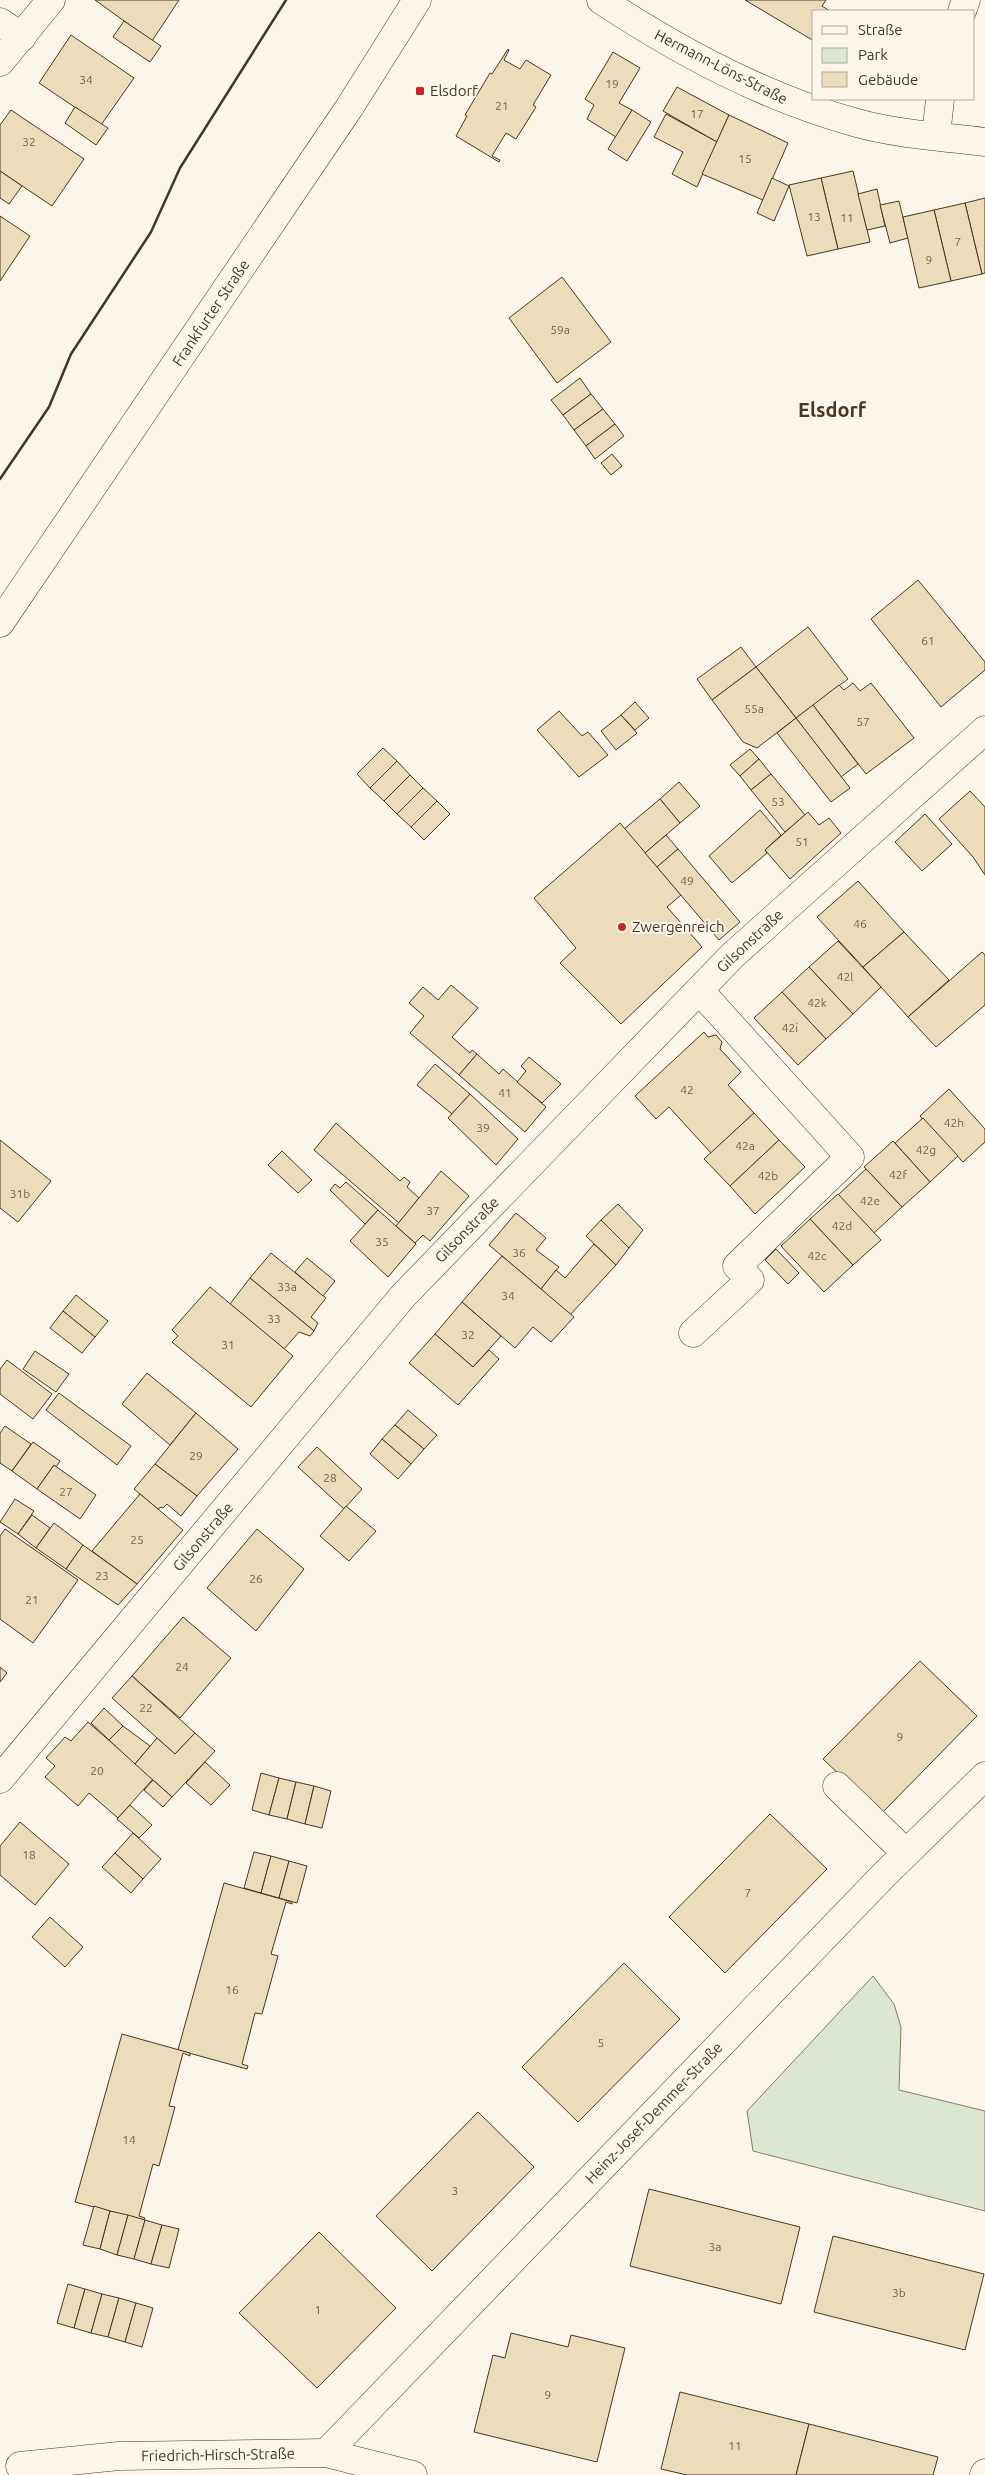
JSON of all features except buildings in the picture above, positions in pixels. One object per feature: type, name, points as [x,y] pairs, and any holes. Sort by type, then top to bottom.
[{"type":"street","points":[[0,62],[11,29],[51,0]]},
{"type":"street","name":"Frankfurter Straße","points":[[0,623],[350,108],[418,0]]},
{"type":"street","name":"Hermann-Löns-Straße","points":[[601,0],[639,25],[717,68],[786,100],[858,124],[985,142]]},
{"type":"street","points":[[936,136],[940,100]]},
{"type":"street","name":"Gilsonstraße","points":[[0,1779],[403,1296],[732,956],[985,730]]},
{"type":"street","points":[[693,1333],[750,1280],[737,1266],[850,1157],[699,990]]},
{"type":"street","name":"Heinz-Josef-Demmer-Straße","points":[[326,2453],[906,1853],[985,1776]]},
{"type":"street","points":[[837,1786],[906,1853]]},
{"type":"street","name":"Friedrich-Hirsch-Straße","points":[[10,2463],[119,2456],[326,2453],[413,2475]]},
{"type":"street","name":"Friedrich-Hirsch-Straße","points":[[10,2463],[47,2475]]},
{"type":"green space","points":[[873,1976],[894,2004],[901,2027],[899,2090],[985,2111],[985,2211],[753,2151],[747,2111]]},
{"type":"wall","points":[[0,479],[49,407],[71,354],[151,232],[180,168],[286,0]]},
{"type":"place","name":"Elsdorf","points":[[420,91]]},
{"type":"place","name":"Zwergenreich","points":[[622,927]]},
{"type":"district","name":"Elsdorf","points":[[832,410]]}]
